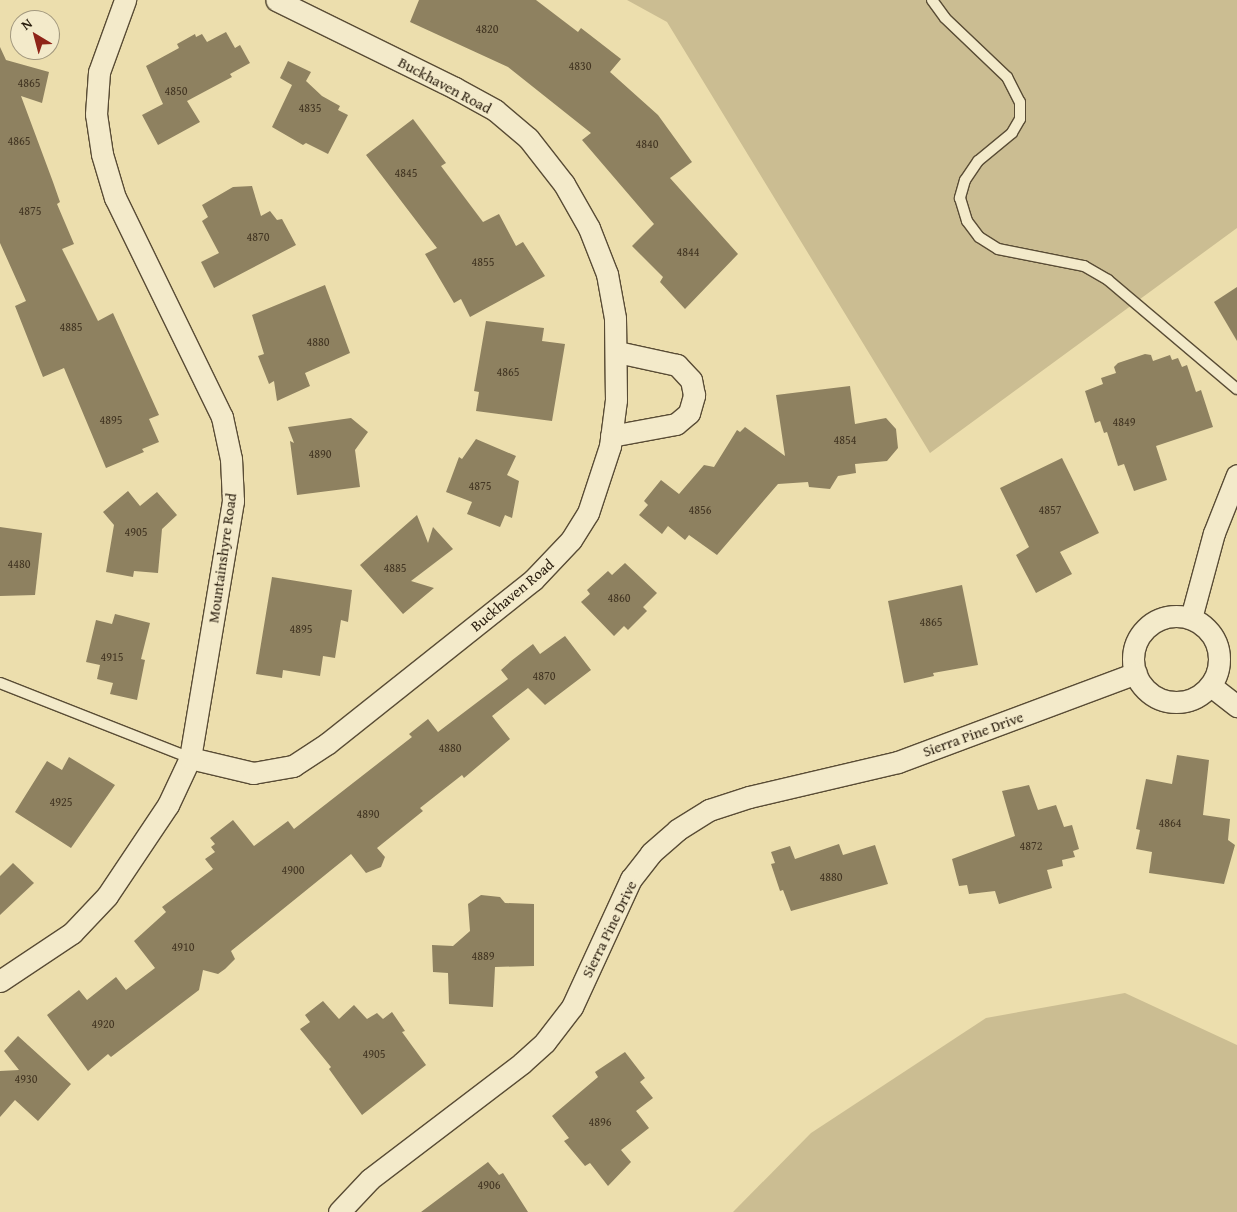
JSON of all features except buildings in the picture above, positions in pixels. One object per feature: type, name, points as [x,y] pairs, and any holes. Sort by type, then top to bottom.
[{"type":"street","name":"Mountainshyre Road","points":[[0,981],[72,933],[107,896],[163,812],[190,758],[233,501],[232,459],[222,417],[114,198],[102,154],[96,114],[99,72],[125,0]]},
{"type":"street","name":"Buckhaven Road","points":[[190,758],[253,773],[293,766],[328,743],[553,562],[588,513],[601,478],[611,436],[616,400],[617,352],[607,274],[589,228],[564,184],[528,138],[495,110],[455,88],[276,0]]},
{"type":"street","points":[[611,436],[676,424],[689,414],[694,394],[691,380],[677,365],[617,352]]},
{"type":"street","points":[[1191,618],[1214,533],[1237,475]]},
{"type":"street","points":[[1172,615],[1191,618],[1206,627],[1215,639],[1219,660],[1211,686],[1191,699],[1167,701],[1153,696],[1139,683],[1132,658],[1135,643],[1147,626],[1172,615]]},
{"type":"street","name":"Sierra Pine Drive","points":[[339,1212],[370,1179],[522,1063],[545,1042],[572,1007],[631,879],[651,853],[676,830],[709,810],[741,799],[898,762],[1136,673]]},
{"type":"street","points":[[1211,686],[1237,706]]},
{"type":"lane","points":[[932,0],[945,18],[1007,78],[1020,102],[1020,119],[1012,133],[978,162],[964,180],[960,198],[967,222],[979,237],[998,249],[1084,266],[1108,280],[1237,389]]},
{"type":"lane","points":[[0,682],[190,758]]},
{"type":"shaded area","points":[[627,0],[1237,0],[1237,228],[930,453],[667,22]]},
{"type":"shaded area","points":[[1125,993],[1237,1045],[1237,1212],[733,1212],[811,1133],[986,1018]]}]
